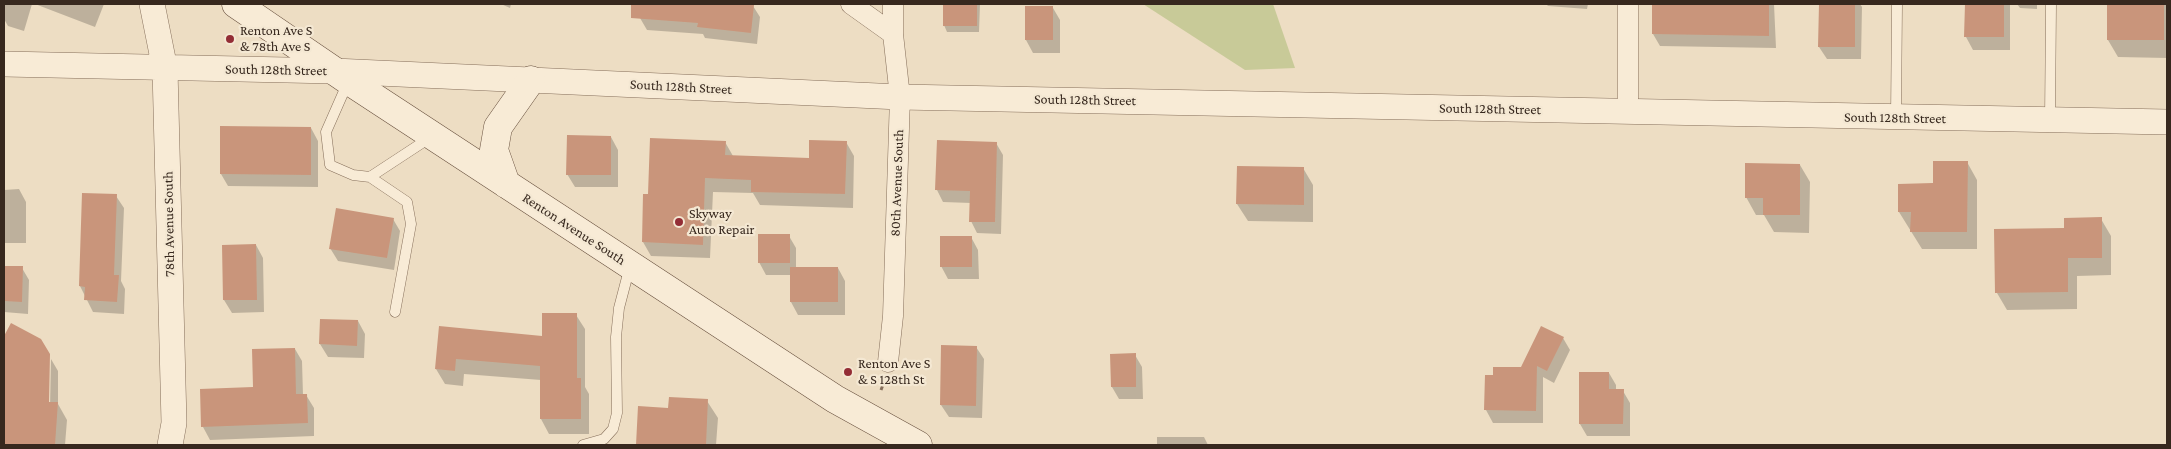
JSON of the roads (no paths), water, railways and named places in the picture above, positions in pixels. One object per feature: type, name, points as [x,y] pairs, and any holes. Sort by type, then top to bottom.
[{"type":"main road","name":"Renton Avenue South","points":[[236,4],[341,76],[835,398],[918,445]]},
{"type":"main road","points":[[506,184],[494,150],[498,128],[531,80]]},
{"type":"street","name":"78th Avenue South","points":[[152,4],[165,68],[174,423],[170,445]]},
{"type":"street","points":[[851,4],[893,34]]},
{"type":"street","name":"80th Avenue South","points":[[888,362],[894,316],[900,97],[893,34],[893,4]]},
{"type":"street","points":[[1628,4],[1628,112]]},
{"type":"street","name":"South 128th Street","points":[[4,64],[165,68],[341,76],[531,80],[900,97],[2167,122]]},
{"type":"lane","points":[[1896,118],[1897,4]]},
{"type":"lane","points":[[2050,121],[2051,4]]},
{"type":"lane","points":[[341,76],[326,132],[330,165],[353,175],[370,176],[407,202],[411,224],[395,312]]},
{"type":"lane","points":[[370,176],[433,136]]},
{"type":"lane","points":[[583,445],[604,439],[613,429],[617,413],[618,318],[631,265]]},
{"type":"place","name":"Renton Ave S & 78th Ave S","points":[[230,39]]},
{"type":"place","name":"Skyway Auto Repair","points":[[679,222]]},
{"type":"place","name":"Renton Ave S & S 128th St","points":[[848,372]]}]
